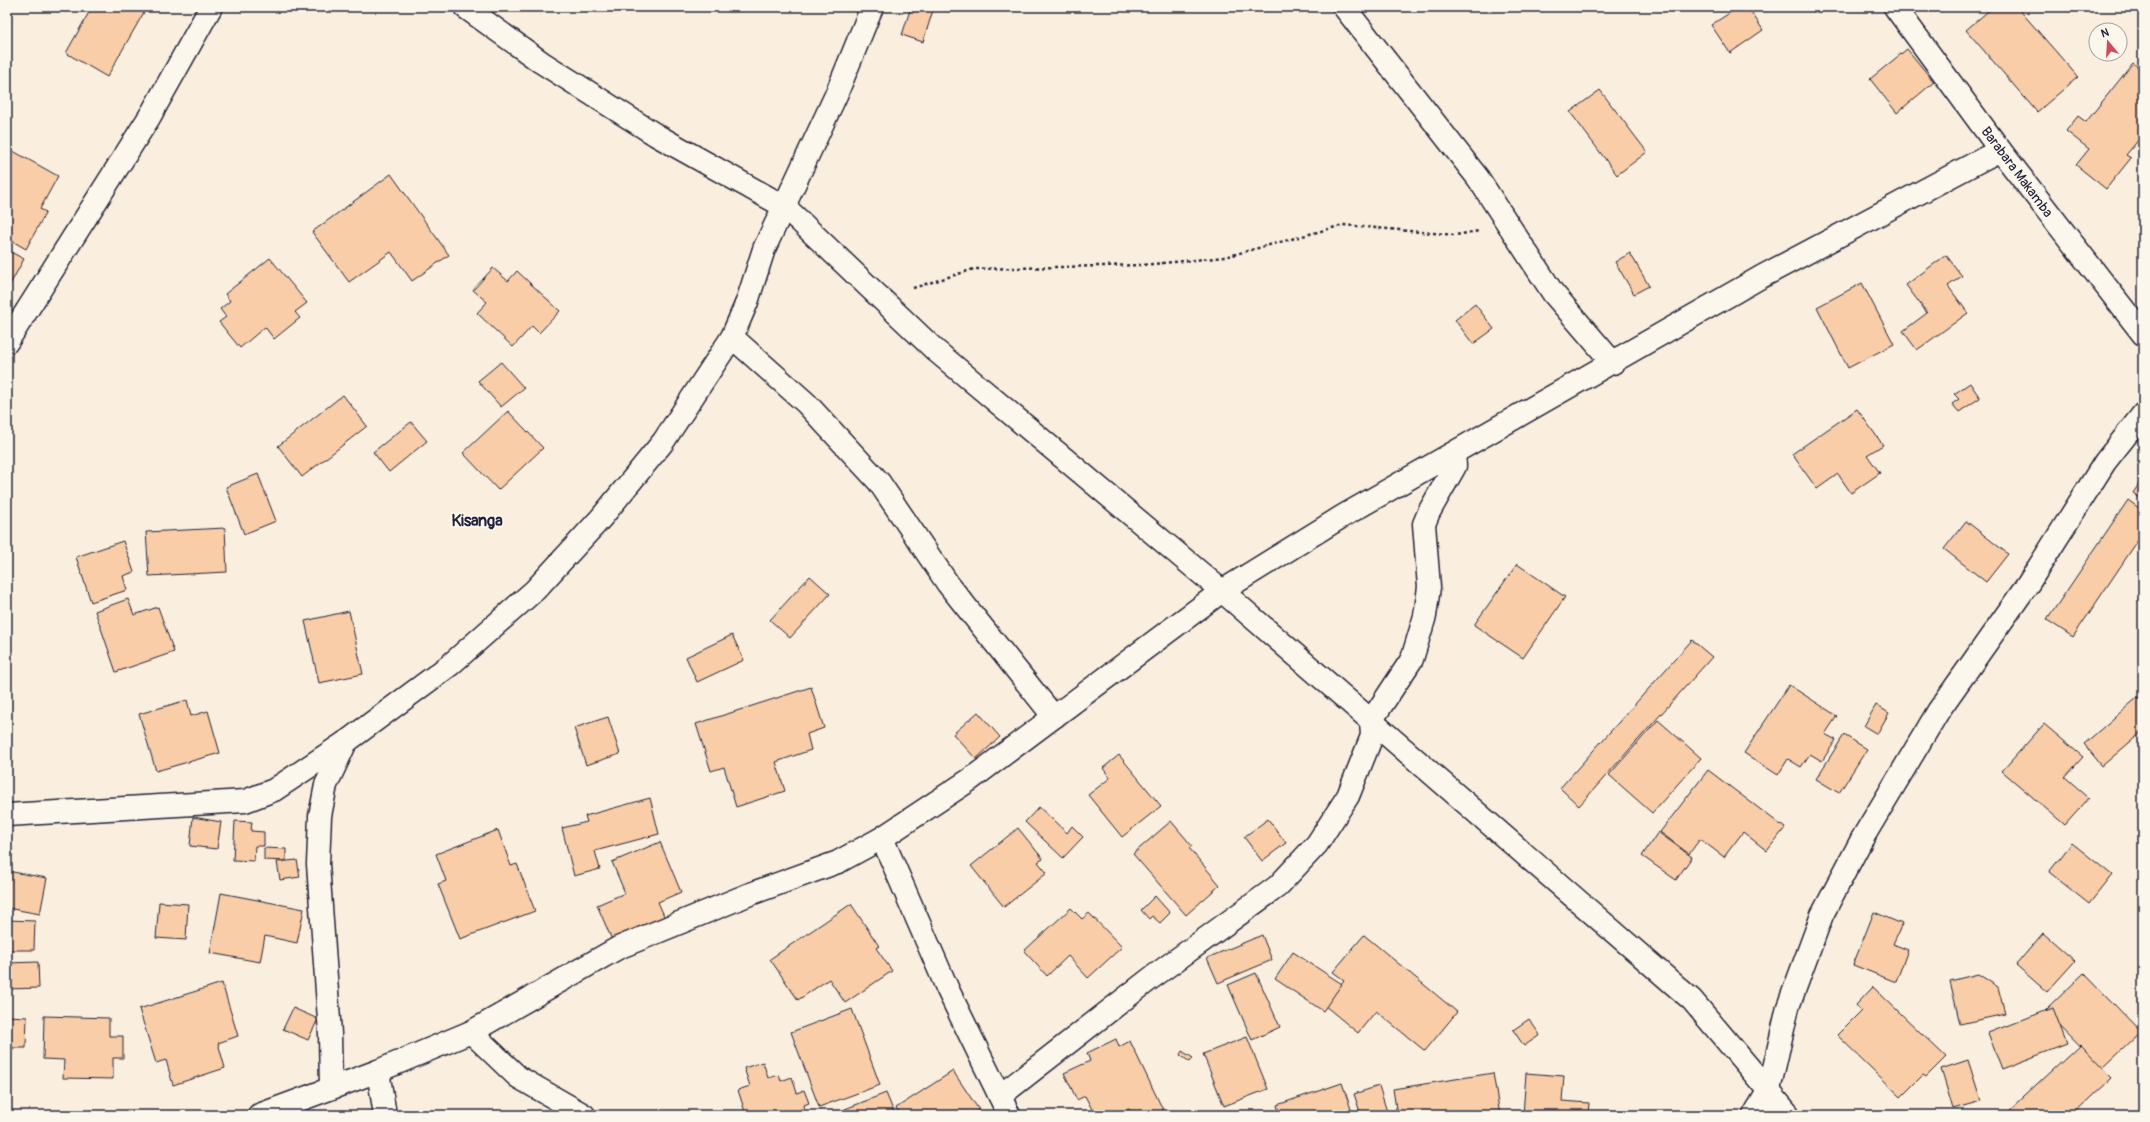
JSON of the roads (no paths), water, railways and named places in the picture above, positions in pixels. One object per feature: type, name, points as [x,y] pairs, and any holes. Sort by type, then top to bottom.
[{"type":"street","points":[[7,342],[150,116],[211,7]]},
{"type":"street","points":[[465,7],[540,62],[656,135],[785,207],[882,298],[934,350],[1222,591],[1692,1000],[1789,1115]]},
{"type":"street","points":[[7,815],[245,801],[274,790],[346,742],[450,665],[535,590],[601,518],[663,442],[732,337],[747,302],[764,248],[785,207],[836,95],[872,7]]},
{"type":"street","points":[[1344,7],[1478,178],[1553,293],[1613,362]]},
{"type":"street","name":"Barabara Makamba","points":[[1895,7],[2000,150],[2143,334]]},
{"type":"street","points":[[259,1115],[378,1070],[471,1032],[618,948],[750,894],[838,862],[882,838],[971,779],[1222,591],[1343,516],[1454,454],[1761,277],[2000,150]]},
{"type":"street","points":[[732,337],[806,403],[879,482],[948,584],[1054,717]]},
{"type":"street","points":[[1754,1115],[1769,1090],[1790,1000],[1822,915],[1862,839],[1939,710],[2028,584],[2105,462],[2143,414]]},
{"type":"street","points":[[882,838],[948,990],[1004,1106],[1150,979],[1278,886],[1317,844],[1348,796],[1372,736],[1372,721],[1412,659],[1425,616],[1429,587],[1424,524],[1429,512],[1455,466],[1454,454]]},
{"type":"street","points":[[331,1088],[330,1034],[318,864],[320,816],[326,785],[346,742]]},
{"type":"street","points":[[471,1032],[518,1077],[584,1115]]},
{"type":"street","points":[[378,1070],[385,1115]]},
{"type":"district","name":"Kisanga","points":[[477,521]]}]
